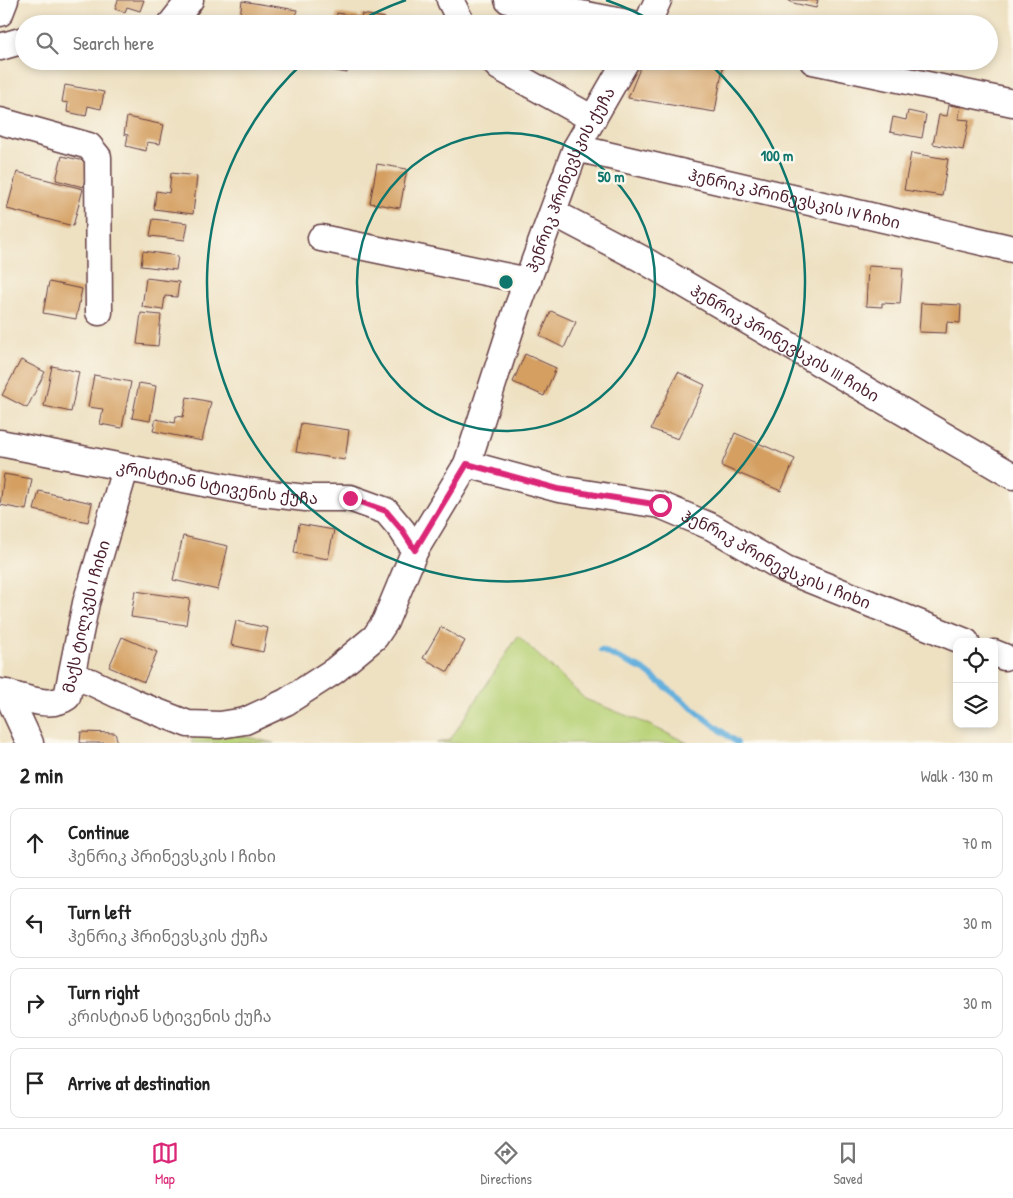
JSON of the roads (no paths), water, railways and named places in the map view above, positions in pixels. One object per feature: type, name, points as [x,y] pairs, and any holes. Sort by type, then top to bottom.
[{"type":"street","points":[[0,13],[5,0]]},
{"type":"street","points":[[178,15],[190,0]]},
{"type":"street","points":[[450,0],[458,15]]},
{"type":"street","points":[[508,0],[586,15]]},
{"type":"street","points":[[651,15],[658,0]]},
{"type":"street","points":[[0,47],[15,43]]},
{"type":"street","points":[[504,70],[593,119]]},
{"type":"street","name":"ჰენრიკ ჰრინევსკის ქუჩა","points":[[72,676],[91,682],[137,704],[188,724],[220,725],[245,721],[286,702],[326,676],[375,637],[385,622],[415,550],[467,464],[528,281],[576,148],[621,70]]},
{"type":"street","points":[[856,70],[1013,103]]},
{"type":"street","points":[[0,121],[88,146],[98,157],[98,312]]},
{"type":"street","name":"ჰენრიკ პრინევსკის IV ჩიხი","points":[[576,148],[1013,249]]},
{"type":"street","name":"ჰენრიკ პრინევსკის III ჩიხი","points":[[554,213],[640,258],[1013,476]]},
{"type":"street","points":[[321,238],[528,281]]},
{"type":"street","name":"კრისტიან სტივენის ქუჩა","points":[[0,443],[245,491],[306,498],[350,498],[386,511],[402,530],[415,550]]},
{"type":"street","name":"ჰენრიკ პრინევსკის I ჩიხი","points":[[467,464],[558,489],[660,505],[712,527],[786,570],[956,638]]},
{"type":"street","name":"მაქს ტილკეს I ჩიხი","points":[[3,693],[50,703],[60,702],[67,696],[86,603],[125,469]]},
{"type":"street","points":[[3,693],[30,743]]},
{"type":"waterway","points":[[601,650],[644,670],[737,743]]}]
